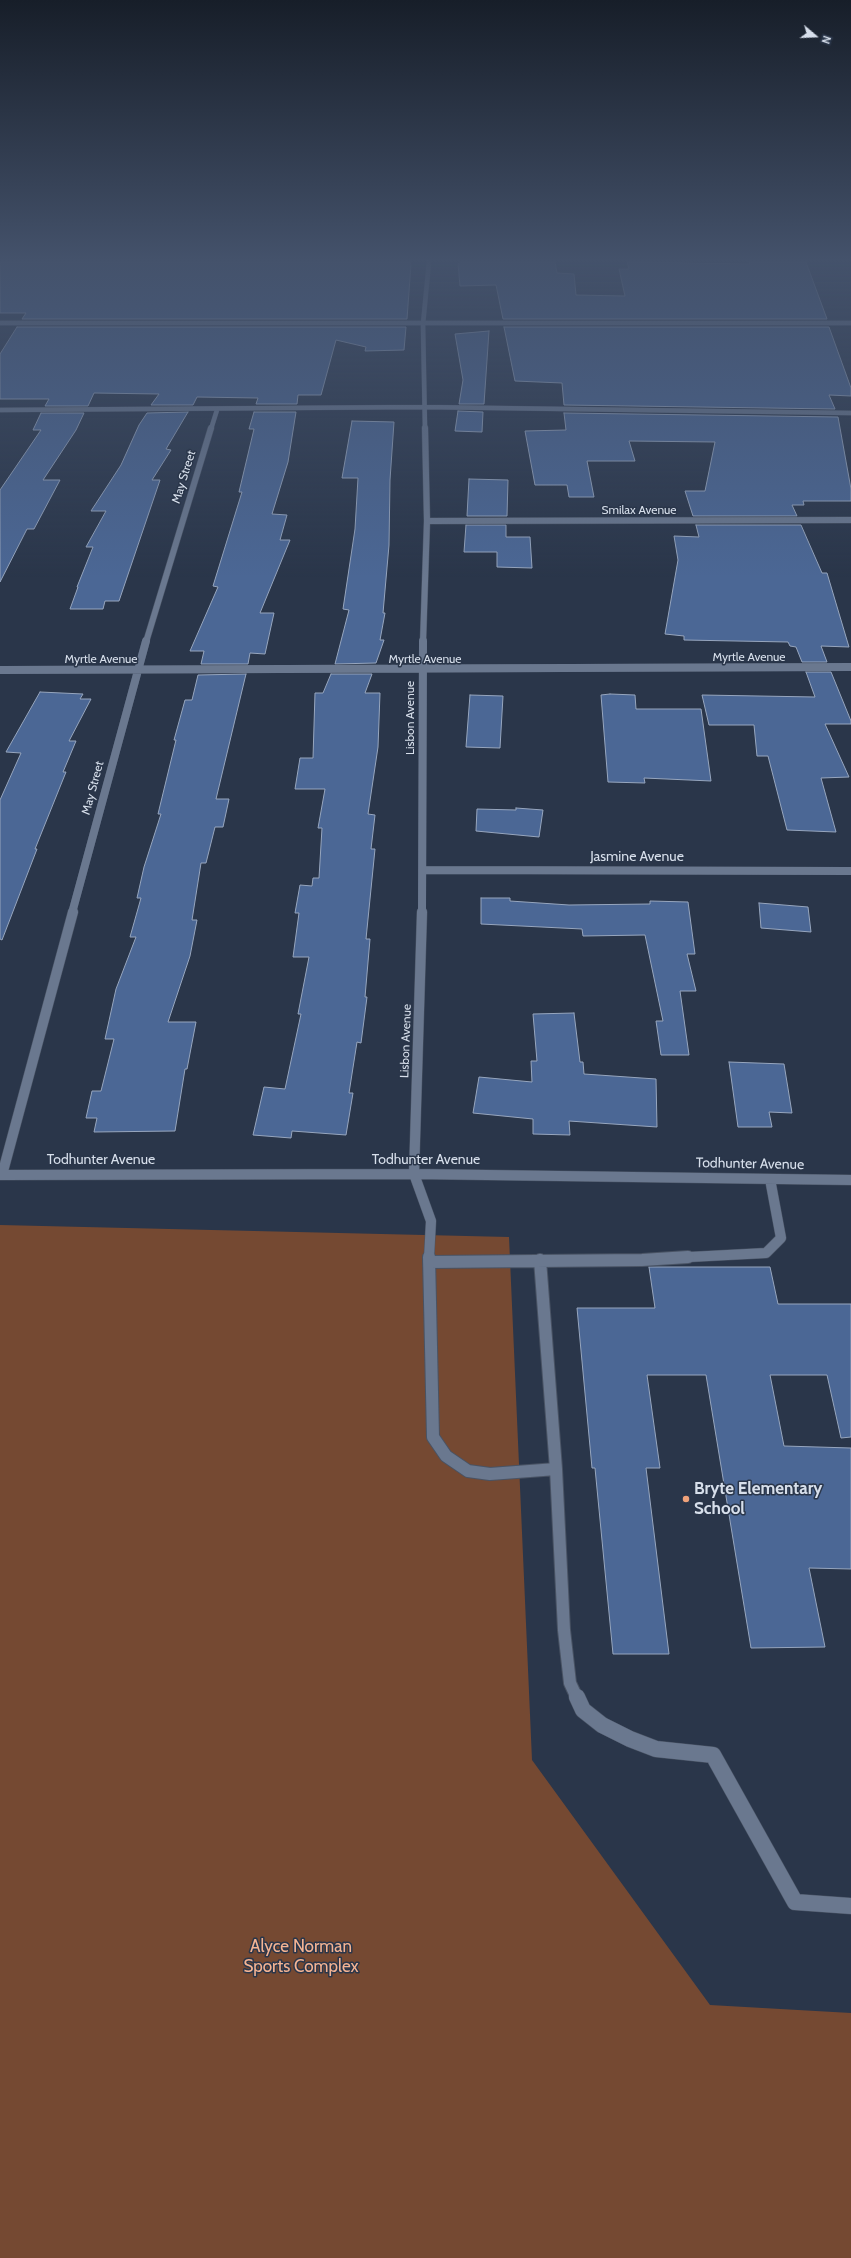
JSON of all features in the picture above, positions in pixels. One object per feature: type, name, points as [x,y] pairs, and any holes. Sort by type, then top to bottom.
[{"type":"street","name":"Lisbon Avenue","points":[[414,1174],[423,870],[422,670],[427,521],[423,367]]},
{"type":"street","points":[[0,410],[217,410],[423,407],[851,413]]},
{"type":"street","name":"May Street","points":[[1,1175],[138,670],[217,410]]},
{"type":"street","name":"Smilax Avenue","points":[[427,521],[851,520]]},
{"type":"street","name":"Myrtle Avenue","points":[[0,670],[422,670],[851,667]]},
{"type":"street","name":"Jasmine Avenue","points":[[423,870],[851,871]]},
{"type":"street","points":[[414,1174],[431,1221],[429,1262],[432,1437],[446,1456],[468,1471],[490,1474],[556,1469]]},
{"type":"street","name":"Todhunter Avenue","points":[[1,1175],[414,1174],[851,1180]]},
{"type":"street","points":[[429,1262],[642,1260],[766,1253],[781,1238],[770,1179]]},
{"type":"street","points":[[540,1260],[556,1469],[564,1630],[570,1683],[583,1710],[602,1725],[630,1739],[656,1749],[713,1755],[795,1902],[851,1906]]},
{"type":"green space","name":"Alyce Norman Sports Complex","points":[[0,1225],[509,1237],[532,1760],[710,2005],[851,2013],[851,2258],[0,2258]]},
{"type":"building","points":[[0,367],[329,367],[321,395],[298,395],[297,404],[256,404],[258,398],[197,397],[193,405],[151,405],[159,394],[94,393],[88,406],[45,406],[49,399],[0,399]]},
{"type":"building","points":[[461,367],[487,367],[484,404],[459,404],[463,380]]},
{"type":"building","points":[[512,367],[844,367],[851,388],[851,396],[829,395],[835,409],[564,405],[562,383],[515,381]]},
{"type":"building","points":[[458,411],[483,412],[482,432],[455,431]]},
{"type":"building","points":[[188,412],[166,449],[171,450],[152,480],[160,480],[119,601],[105,601],[103,609],[70,609],[93,547],[86,547],[106,511],[91,511],[121,465],[139,425],[147,413]]},
{"type":"building","points":[[254,412],[296,412],[288,462],[272,514],[287,515],[280,540],[290,540],[260,613],[274,613],[265,654],[250,653],[248,664],[201,664],[204,651],[190,651],[218,587],[213,586],[242,492],[239,492],[254,429],[249,429]]},
{"type":"building","points":[[41,413],[84,413],[76,430],[43,480],[60,480],[34,529],[27,529],[0,582],[0,490],[41,430],[33,430]]},
{"type":"building","points":[[564,413],[838,417],[851,489],[851,501],[803,501],[804,505],[792,505],[797,516],[693,516],[685,491],[705,491],[715,442],[629,441],[635,461],[587,461],[594,497],[569,497],[567,485],[535,485],[525,431],[566,430]]},
{"type":"building","points":[[352,421],[394,422],[390,480],[389,545],[383,613],[385,613],[380,640],[384,640],[376,663],[335,664],[349,610],[343,609],[355,529],[358,478],[342,478]]},
{"type":"building","points":[[469,479],[508,480],[507,516],[467,516]]},
{"type":"building","points":[[466,525],[506,525],[506,537],[530,537],[532,568],[497,567],[497,552],[464,552]]},
{"type":"building","points":[[696,525],[801,525],[822,573],[827,573],[849,647],[821,646],[827,662],[802,662],[796,647],[790,646],[788,642],[684,640],[684,636],[665,634],[678,560],[674,536],[699,537]]},
{"type":"building","points":[[806,672],[831,672],[851,721],[851,724],[825,724],[849,777],[821,778],[836,832],[787,830],[768,756],[757,756],[754,725],[709,725],[702,695],[815,697]]},
{"type":"building","points":[[246,674],[216,799],[229,799],[223,827],[215,827],[206,863],[201,863],[192,920],[197,920],[190,956],[168,1022],[196,1022],[187,1069],[185,1069],[175,1131],[94,1132],[97,1118],[86,1118],[92,1091],[101,1091],[114,1039],[105,1039],[116,989],[136,937],[130,937],[141,898],[137,898],[144,867],[161,814],[158,814],[176,740],[174,740],[185,700],[192,700],[198,675]]},
{"type":"building","points":[[331,674],[372,674],[365,693],[380,693],[378,747],[368,814],[375,815],[371,849],[375,849],[366,939],[370,939],[365,997],[367,997],[361,1043],[357,1042],[349,1093],[353,1093],[346,1135],[292,1131],[291,1138],[253,1135],[264,1087],[285,1089],[301,1014],[298,1014],[309,957],[293,957],[299,913],[295,913],[300,885],[312,886],[313,878],[319,878],[322,828],[318,828],[325,789],[295,789],[300,758],[313,758],[315,693],[323,693]]},
{"type":"building","points":[[40,692],[83,694],[80,699],[91,699],[69,741],[76,741],[63,772],[66,772],[35,849],[37,849],[2,940],[0,939],[0,800],[21,753],[6,752]]},
{"type":"building","points":[[470,695],[503,696],[500,748],[466,747]]},
{"type":"building","points":[[601,695],[635,695],[636,709],[701,709],[711,781],[644,778],[645,783],[608,782]]},
{"type":"building","points":[[516,808],[543,810],[539,837],[476,831],[477,809],[516,810]]},
{"type":"building","points":[[481,898],[510,898],[510,901],[569,905],[650,904],[650,901],[688,902],[695,954],[687,954],[696,991],[680,991],[689,1055],[661,1055],[656,1021],[663,1021],[645,935],[583,936],[582,929],[481,924]]},
{"type":"building","points":[[759,903],[808,907],[811,932],[761,928]]},
{"type":"building","points":[[574,1013],[580,1062],[583,1062],[584,1074],[656,1079],[657,1127],[569,1121],[570,1135],[533,1134],[533,1119],[473,1113],[479,1077],[532,1082],[531,1061],[537,1061],[533,1014]]},
{"type":"building","points":[[729,1062],[784,1064],[792,1113],[769,1112],[772,1127],[738,1127]]},
{"type":"building","points":[[649,1267],[770,1267],[778,1304],[851,1304],[851,1437],[841,1438],[827,1375],[770,1375],[784,1446],[851,1448],[851,1569],[809,1568],[825,1647],[751,1648],[706,1375],[647,1375],[660,1468],[646,1468],[669,1654],[613,1654],[595,1468],[592,1468],[577,1308],[655,1308]]},
{"type":"place","name":"Bryte Elementary School","points":[[686,1499]]}]
